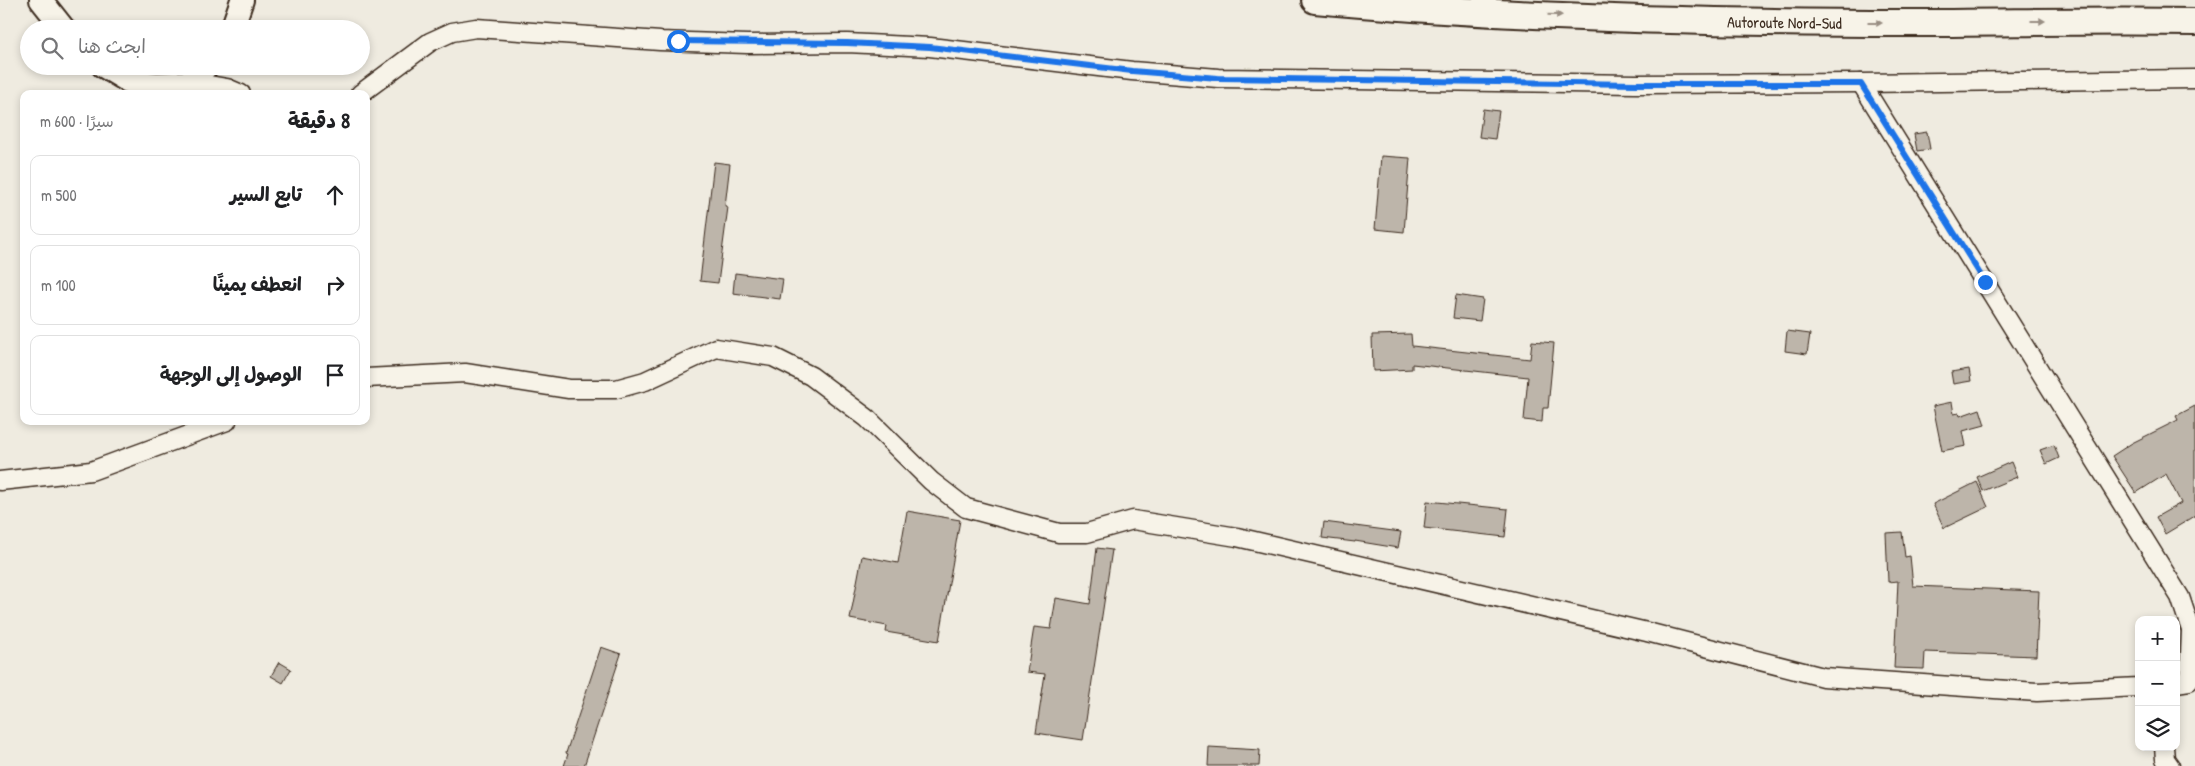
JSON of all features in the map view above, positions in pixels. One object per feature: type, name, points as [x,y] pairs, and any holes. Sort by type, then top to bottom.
[{"type":"highway","name":"Autoroute Nord-Sud","points":[[1314,0],[1477,13],[1730,20],[1910,23],[2093,20],[2195,22]]},
{"type":"main road","points":[[40,0],[57,20]]},
{"type":"main road","points":[[236,20],[242,0]]},
{"type":"main road","points":[[118,75],[128,81],[158,84],[196,75]]},
{"type":"street","points":[[365,90],[430,42],[452,32],[476,28],[660,41],[747,44],[847,43],[930,47],[1132,71],[1218,78],[1636,84],[1861,84],[2195,78]]},
{"type":"street","points":[[202,75],[232,90]]},
{"type":"street","points":[[1861,84],[2180,597],[2191,630],[2187,682]]},
{"type":"street","points":[[370,378],[465,373],[569,390],[616,389],[645,380],[716,348],[772,357],[811,376],[867,418],[931,482],[966,508],[1059,533],[1087,533],[1133,520],[1237,537],[1647,632],[1823,677],[2037,692],[2135,688]]},
{"type":"street","points":[[0,481],[91,471],[217,425]]},
{"type":"street","points":[[2164,751],[2165,759],[2170,766]]},
{"type":"building","points":[[1483,109],[1499,111],[1495,139],[1479,137]]},
{"type":"building","points":[[1927,132],[1930,149],[1917,151],[1914,134]]},
{"type":"building","points":[[1381,156],[1410,158],[1404,232],[1375,229]]},
{"type":"building","points":[[714,162],[730,164],[725,206],[728,207],[718,283],[700,281]]},
{"type":"building","points":[[735,273],[783,279],[780,299],[733,293]]},
{"type":"building","points":[[1456,295],[1483,299],[1480,321],[1453,318]]},
{"type":"building","points":[[1787,331],[1810,334],[1807,354],[1785,351]]},
{"type":"building","points":[[1411,334],[1412,346],[1530,359],[1532,341],[1554,343],[1548,408],[1543,408],[1542,422],[1524,420],[1528,377],[1412,364],[1412,369],[1373,371],[1372,335]]},
{"type":"building","points":[[1969,369],[1971,381],[1953,384],[1951,372]]},
{"type":"building","points":[[1952,402],[1954,414],[1959,413],[1960,416],[1980,409],[1985,425],[1963,431],[1966,446],[1942,451],[1933,406]]},
{"type":"building","points":[[2195,406],[2195,516],[2165,534],[2156,517],[2181,503],[2166,474],[2136,493],[2112,456],[2132,443],[2178,420],[2176,416]]},
{"type":"building","points":[[2054,445],[2059,458],[2046,464],[2040,450]]},
{"type":"building","points":[[2011,462],[2017,477],[1983,491],[1977,477]]},
{"type":"building","points":[[1977,482],[1988,507],[1944,528],[1933,504]]},
{"type":"building","points":[[1427,501],[1508,509],[1505,537],[1424,528]]},
{"type":"building","points":[[907,511],[960,520],[939,641],[886,632],[887,626],[850,619],[862,556],[898,563]]},
{"type":"building","points":[[1324,522],[1401,532],[1398,548],[1322,538]]},
{"type":"building","points":[[1902,532],[1905,557],[1910,556],[1913,586],[2039,591],[2036,656],[1925,652],[1924,669],[1894,668],[1898,581],[1888,582],[1886,533]]},
{"type":"building","points":[[1097,548],[1112,550],[1083,740],[1036,733],[1045,674],[1027,672],[1034,627],[1051,629],[1056,598],[1090,604]]},
{"type":"building","points":[[601,647],[621,654],[584,766],[564,766],[568,754],[566,753]]},
{"type":"building","points":[[279,662],[291,669],[283,683],[271,676]]},
{"type":"building","points":[[1209,747],[1260,750],[1259,766],[1208,766]]},
{"type":"route","points":[[678,41],[747,44],[847,43],[930,47],[1132,71],[1218,78],[1636,84],[1861,84],[1985,282]]}]
